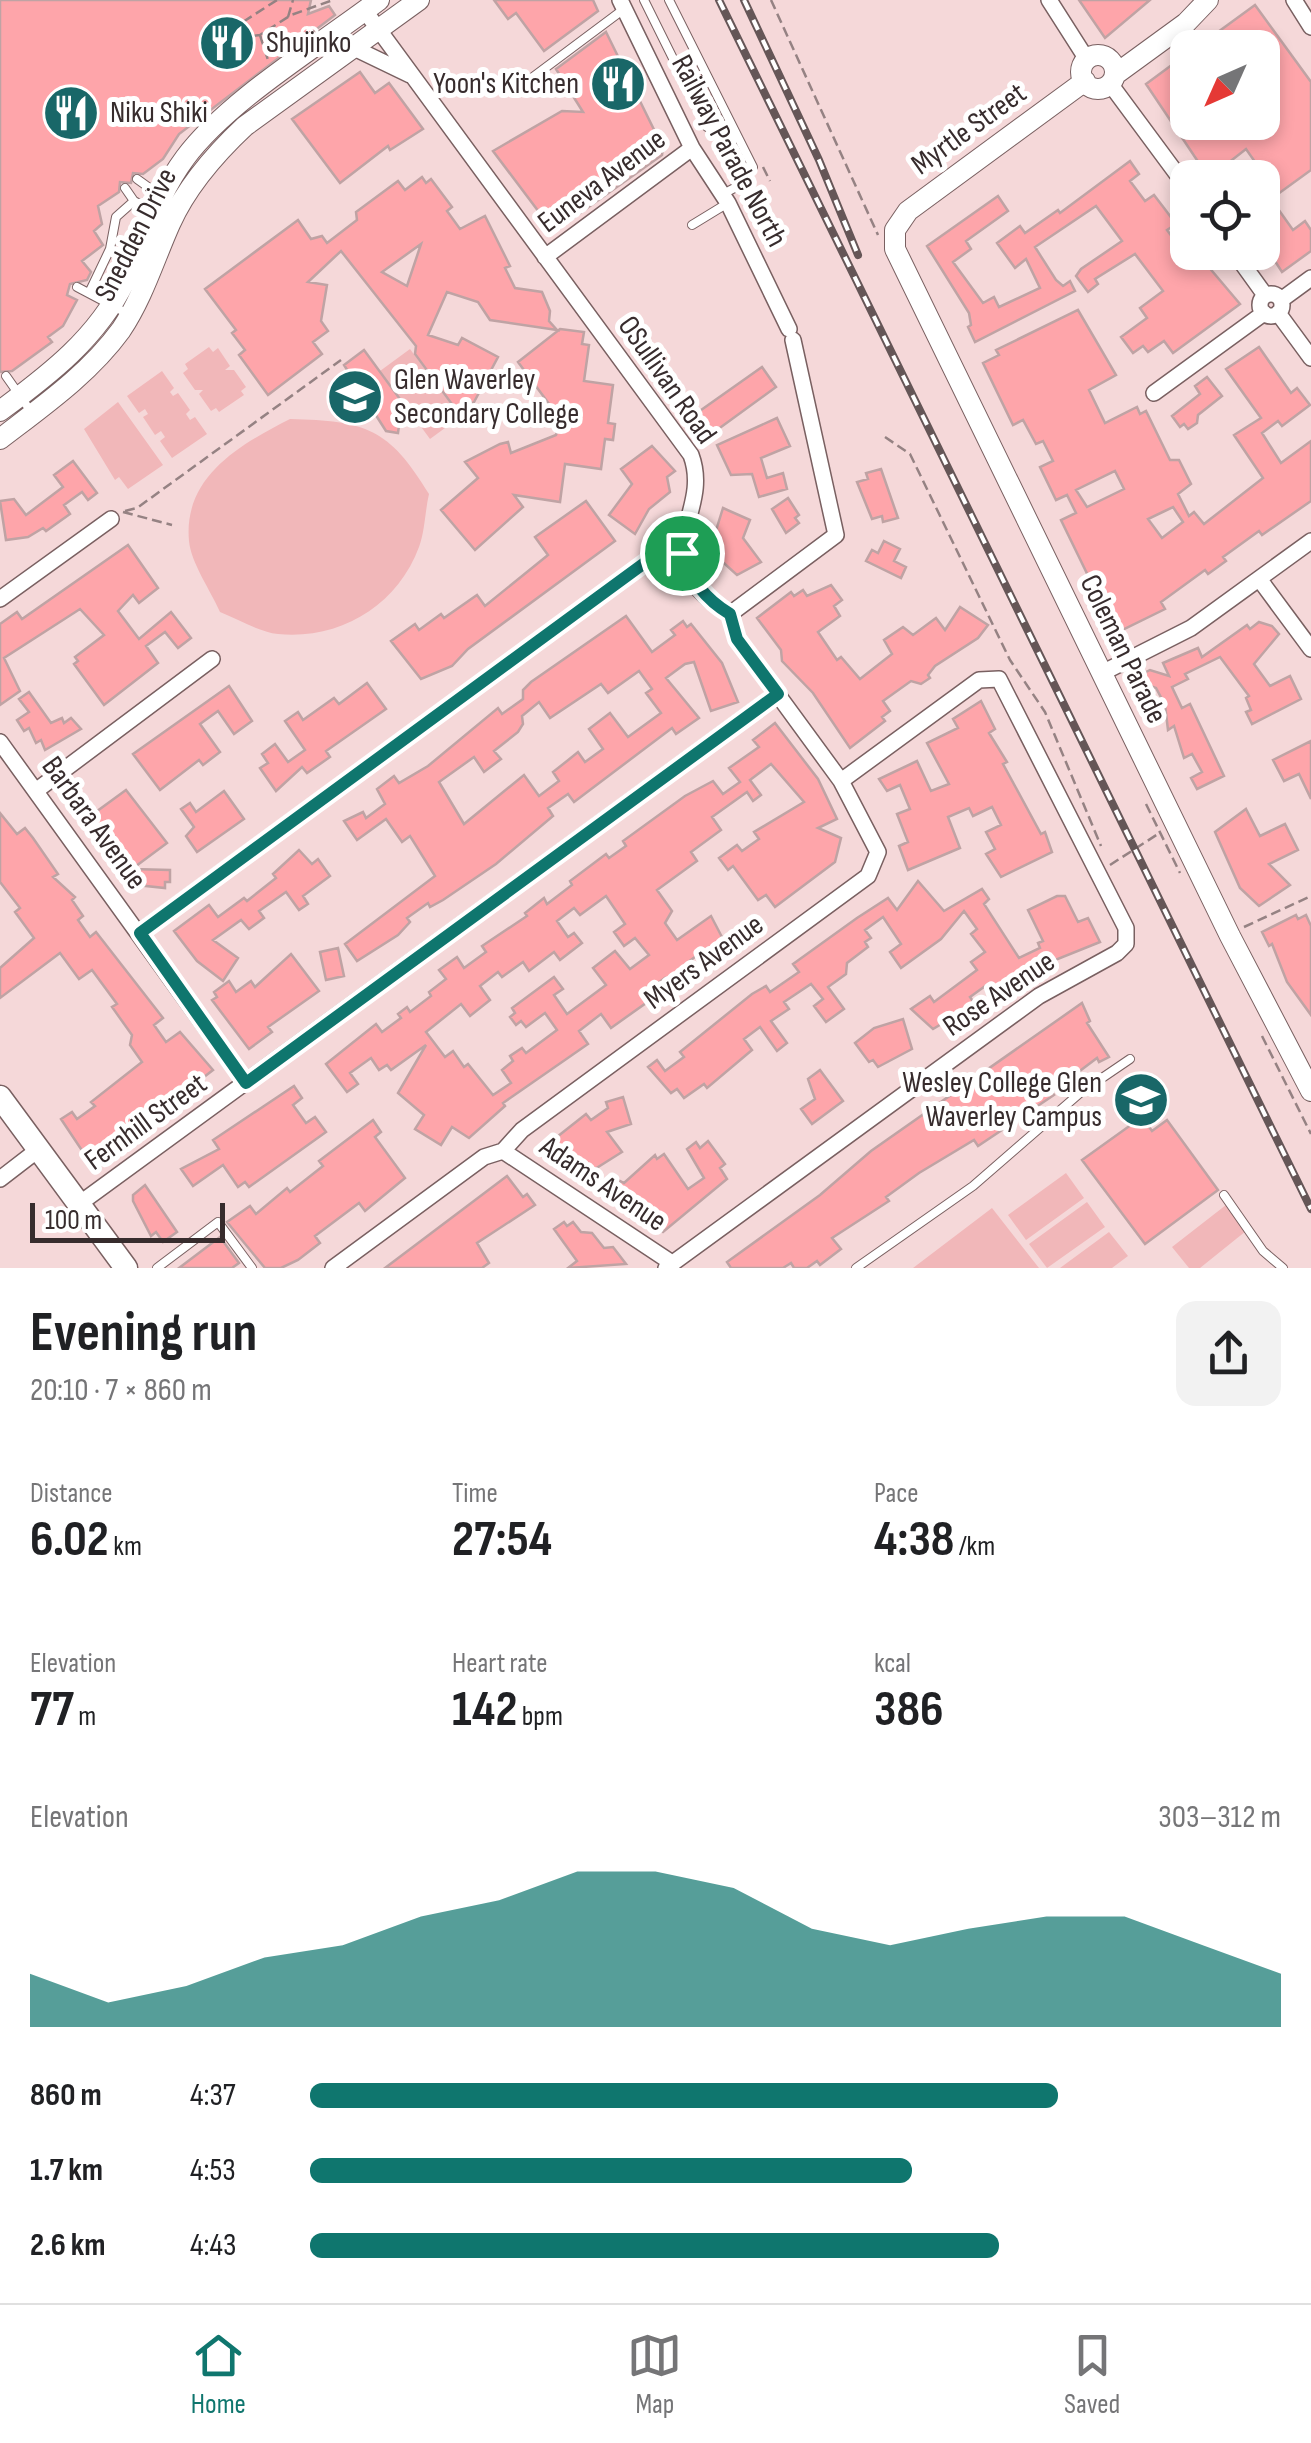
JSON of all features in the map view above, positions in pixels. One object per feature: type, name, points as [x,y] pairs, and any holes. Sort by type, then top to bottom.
[{"type":"main road","points":[[0,1097],[126,1268]]},
{"type":"street","name":"Snedden Drive","points":[[159,207],[240,132],[418,0]]},
{"type":"street","points":[[1049,0],[1105,70],[1170,163]]},
{"type":"street","points":[[1105,70],[1176,16],[1190,0]]},
{"type":"street","points":[[1105,70],[1186,24],[1208,0]]},
{"type":"street","points":[[1293,2],[1311,28]]},
{"type":"street","name":"Snedden Drive","points":[[0,439],[89,367],[121,310],[159,207],[185,158],[223,118],[372,4]]},
{"type":"street","name":"OSullivan Road","points":[[372,4],[379,29],[410,75],[691,456],[697,479],[682,553]]},
{"type":"street","name":"Railway Parade North","points":[[622,4],[692,148],[726,198],[791,334],[836,535],[730,614]]},
{"type":"street","name":"OSullivan Road","points":[[354,48],[410,75]]},
{"type":"street","name":"Myrtle Street","points":[[895,230],[908,211],[1085,81],[1080,66],[1105,70]]},
{"type":"street","name":"Euneva Avenue","points":[[544,258],[692,148]]},
{"type":"street","name":"Coleman Parade","points":[[895,230],[900,263],[1230,936],[1311,1091]]},
{"type":"street","points":[[1247,270],[1311,358]]},
{"type":"street","points":[[1154,393],[1311,278]]},
{"type":"street","name":"Snedden Drive","points":[[0,411],[121,310]]},
{"type":"street","points":[[0,599],[116,515]]},
{"type":"street","points":[[1102,672],[1191,628],[1311,541]]},
{"type":"street","points":[[140,933],[650,559],[682,553],[688,573],[710,602],[730,614],[737,639],[841,781]]},
{"type":"street","points":[[1260,580],[1311,649]]},
{"type":"street","points":[[37,790],[212,659]]},
{"type":"street","name":"Rose Avenue","points":[[669,1266],[1039,996],[1117,953],[1126,944],[1126,928],[998,679],[979,680],[841,781]]},
{"type":"street","name":"Fernhill Street","points":[[79,1204],[778,694]]},
{"type":"street","name":"Barbara Avenue","points":[[0,742],[246,1083]]},
{"type":"street","name":"Myers Avenue","points":[[333,1268],[484,1158],[503,1151],[522,1130],[868,876],[878,852],[841,781]]},
{"type":"street","points":[[0,1179],[39,1149]]},
{"type":"street","name":"Adams Avenue","points":[[503,1151],[669,1266]]},
{"type":"lane","points":[[644,0],[703,120],[714,131],[738,139]]},
{"type":"lane","points":[[669,0],[753,167],[742,184],[692,224]]},
{"type":"lane","points":[[533,77],[622,4]]},
{"type":"lane","points":[[137,179],[159,207]]},
{"type":"lane","points":[[742,184],[762,199]]},
{"type":"lane","points":[[125,188],[159,207]]},
{"type":"lane","points":[[89,293],[110,248],[116,217],[159,207]]},
{"type":"lane","points":[[78,288],[121,310]]},
{"type":"lane","points":[[6,376],[33,414]]},
{"type":"lane","points":[[856,1268],[973,1186],[1080,1093],[1130,1059]]},
{"type":"lane","points":[[1224,1195],[1264,1252],[1283,1268]]},
{"type":"lane","points":[[158,1268],[218,1222],[252,1268]]},
{"type":"path","points":[[218,39],[223,30],[277,0]]},
{"type":"path","points":[[288,17],[293,0]]},
{"type":"path","points":[[209,42],[260,35],[288,17],[332,0]]},
{"type":"path","points":[[260,35],[274,69]]},
{"type":"path","points":[[116,515],[137,508],[341,360]]},
{"type":"path","points":[[885,437],[910,454],[1010,660],[1045,712],[1102,849]]},
{"type":"path","points":[[116,515],[172,525]]},
{"type":"path","points":[[1098,871],[1159,833]]},
{"type":"path","points":[[1230,936],[1311,896]]},
{"type":"shaded area","points":[[209,347],[213,352],[218,348],[230,366],[225,370],[234,370],[246,387],[241,391],[244,395],[219,412],[216,408],[211,411],[199,394],[203,390],[195,390],[183,373],[188,369],[185,364]]},
{"type":"shaded area","points":[[410,349],[460,417],[430,439],[380,371]]},
{"type":"shaded area","points":[[162,371],[174,388],[170,392],[173,396],[178,393],[190,410],[186,414],[190,420],[195,417],[207,434],[172,458],[160,441],[165,437],[161,431],[155,435],[143,417],[148,414],[145,409],[139,413],[127,396]]},
{"type":"shaded area","points":[[118,402],[163,465],[128,489],[119,477],[115,480],[84,429]]},
{"type":"shaded area","points":[[290,419],[338,422],[373,432],[401,455],[429,494],[419,547],[409,568],[381,602],[344,625],[301,634],[278,634],[220,612],[191,550],[190,518],[195,498],[219,465],[253,439]]},
{"type":"shaded area","points":[[1066,1173],[1084,1198],[1026,1240],[1008,1215]]},
{"type":"shaded area","points":[[1087,1202],[1105,1227],[1047,1268],[1029,1244]]},
{"type":"shaded area","points":[[1226,1205],[1246,1231],[1200,1268],[1189,1268],[1172,1247]]},
{"type":"shaded area","points":[[992,1208],[1039,1268],[913,1268]]},
{"type":"shaded area","points":[[1109,1232],[1128,1256],[1112,1268],[1060,1268]]},
{"type":"building","points":[[0,0],[311,0],[308,14],[329,6],[335,15],[179,134],[163,159],[143,174],[133,173],[131,183],[120,182],[119,192],[98,206],[102,224],[94,231],[103,245],[82,261],[91,272],[87,280],[70,284],[67,295],[77,300],[63,326],[48,337],[52,342],[12,371],[0,372]]},
{"type":"building","points":[[494,0],[593,0],[598,11],[544,51],[516,13],[508,19]]},
{"type":"building","points":[[1079,0],[1150,0],[1105,38]]},
{"type":"building","points":[[1255,5],[1273,30],[1221,30]]},
{"type":"building","points":[[606,32],[663,148],[662,155],[559,228],[542,216],[493,151],[562,111],[583,112],[556,69]]},
{"type":"building","points":[[1280,39],[1311,82],[1311,170],[1280,192],[1280,160],[1254,160],[1246,149],[1232,160],[1197,160],[1184,140],[1280,140]]},
{"type":"building","points":[[1170,66],[1170,120],[1146,84]]},
{"type":"building","points":[[360,72],[375,93],[389,83],[423,129],[390,150],[388,146],[340,183],[292,119]]},
{"type":"building","points":[[1130,161],[1139,174],[1130,181],[1145,201],[1154,195],[1170,216],[1170,270],[1211,270],[1240,304],[1173,353],[1164,341],[1148,352],[1143,346],[1133,353],[1121,337],[1147,318],[1140,308],[1163,291],[1135,254],[1095,279],[1098,284],[1088,292],[1076,276],[1122,241],[1096,206],[1035,247],[1056,280],[1063,286],[1070,281],[1075,291],[975,342],[968,327],[969,313],[927,246],[998,196],[1008,211],[966,241],[971,249],[953,262],[983,303],[994,297],[999,307],[1040,288],[1026,259],[1015,268],[997,243],[1020,226],[1025,233],[1058,210],[1060,213]]},
{"type":"building","points":[[422,177],[426,183],[431,179],[452,207],[447,211],[460,229],[485,216],[510,266],[505,268],[515,288],[542,292],[550,311],[549,321],[557,330],[490,320],[478,302],[447,292],[428,335],[458,345],[462,338],[498,357],[473,404],[470,401],[457,411],[415,354],[416,346],[341,251],[308,282],[327,285],[321,321],[328,331],[313,342],[322,354],[268,395],[239,355],[245,350],[232,333],[236,330],[205,289],[298,220],[311,239],[322,236],[327,243],[357,220],[356,212],[398,181],[405,190]],"holes":[[[421,244],[407,286],[382,272]]]},
{"type":"building","points":[[1280,212],[1293,230],[1305,221],[1311,230],[1311,251],[1282,272]]},
{"type":"building","points":[[1078,310],[1116,375],[1089,390],[1105,423],[1137,407],[1140,414],[1146,411],[1170,460],[1179,460],[1191,484],[1178,494],[1189,516],[1194,512],[1204,524],[1263,478],[1234,435],[1261,418],[1226,369],[1259,347],[1291,393],[1297,388],[1310,405],[1282,426],[1278,421],[1262,433],[1281,463],[1311,441],[1311,501],[1262,535],[1259,531],[1223,557],[1226,561],[1208,574],[1205,570],[1161,602],[1165,609],[1116,633],[1061,520],[1076,513],[1067,495],[1056,500],[1040,467],[1053,461],[1043,441],[1036,444],[1023,420],[1013,425],[983,363],[999,355],[996,350]],"holes":[[[1115,471],[1124,489],[1087,507],[1076,490]],[[1173,507],[1183,522],[1162,538],[1148,519]]]},
{"type":"building","points":[[560,329],[584,332],[582,344],[589,345],[584,381],[613,385],[608,423],[615,424],[613,440],[605,439],[601,469],[565,464],[560,502],[514,495],[523,507],[475,550],[441,510],[478,478],[465,462],[500,444],[508,442],[511,453],[556,435],[561,420],[518,362]]},
{"type":"building","points":[[364,350],[408,410],[400,418],[398,433],[386,431],[344,365]]},
{"type":"building","points":[[762,367],[776,387],[710,435],[694,415]]},
{"type":"building","points":[[1207,377],[1222,396],[1198,415],[1197,423],[1188,429],[1184,424],[1180,427],[1172,416],[1200,394],[1195,386]]},
{"type":"building","points":[[777,418],[790,446],[761,458],[767,478],[783,473],[787,489],[759,497],[752,474],[731,475],[717,445]]},
{"type":"building","points":[[652,446],[675,471],[667,477],[670,492],[649,509],[635,534],[609,515],[632,484],[621,469]]},
{"type":"building","points":[[73,461],[97,493],[88,500],[82,492],[64,505],[70,514],[46,531],[43,528],[28,537],[6,540],[0,501],[14,499],[26,515],[63,487],[54,475]]},
{"type":"building","points":[[881,469],[898,518],[883,522],[882,516],[872,519],[857,482],[868,479],[866,473]]},
{"type":"building","points":[[788,498],[799,515],[795,518],[799,523],[786,533],[772,509]]},
{"type":"building","points":[[586,501],[615,541],[468,649],[452,666],[421,679],[391,641],[415,624],[419,630],[441,614],[444,618],[477,595],[485,606],[548,555],[535,537]]},
{"type":"building","points":[[723,508],[750,520],[743,538],[761,562],[737,575],[705,546],[713,540]]},
{"type":"building","points":[[884,541],[900,549],[894,561],[906,567],[901,578],[866,561],[872,550],[878,553]]},
{"type":"building","points":[[128,545],[158,588],[139,603],[133,595],[118,611],[139,639],[171,612],[191,638],[178,648],[165,632],[146,646],[158,663],[104,705],[74,664],[78,661],[75,657],[104,635],[80,609],[4,658],[20,691],[0,705],[0,624],[17,612],[22,619]]},
{"type":"building","points":[[831,585],[842,600],[834,606],[840,616],[818,632],[837,660],[841,657],[860,679],[892,654],[884,640],[903,627],[913,635],[936,618],[945,630],[960,607],[988,625],[978,638],[935,666],[930,678],[921,684],[911,681],[883,701],[890,711],[882,717],[885,721],[850,748],[813,693],[782,661],[781,650],[757,618],[791,592],[794,596],[803,590],[807,596]]},
{"type":"building","points":[[626,616],[652,652],[675,635],[671,630],[683,621],[687,627],[691,624],[722,663],[738,702],[711,711],[694,662],[685,664],[666,678],[699,718],[676,734],[672,728],[574,802],[568,794],[548,808],[553,816],[496,864],[443,900],[430,907],[428,903],[407,918],[410,922],[398,935],[357,961],[345,944],[435,876],[410,836],[402,842],[386,819],[357,840],[344,821],[363,812],[366,818],[385,804],[377,789],[394,776],[399,783],[428,766],[498,708],[502,714],[523,699],[523,690]],"holes":[[[639,671],[652,689],[646,693],[661,713],[628,737],[610,713],[589,729],[603,749],[585,762],[578,752],[553,772],[559,781],[539,796],[524,775],[464,824],[439,782],[474,757],[484,772],[501,759],[494,751],[518,732],[522,716],[539,702],[550,718],[601,684],[608,693]]]},
{"type":"building","points":[[1259,622],[1272,626],[1279,634],[1254,664],[1270,686],[1290,676],[1301,699],[1252,724],[1246,712],[1251,710],[1246,698],[1249,696],[1220,657],[1185,674],[1188,679],[1172,687],[1182,708],[1190,704],[1224,776],[1197,789],[1191,778],[1202,772],[1192,754],[1184,758],[1174,726],[1168,730],[1165,705],[1156,688],[1145,684],[1144,673],[1150,670],[1169,676],[1163,663],[1198,648],[1202,657],[1247,625],[1250,629]]},
{"type":"building","points":[[367,683],[386,709],[326,751],[330,757],[307,773],[302,767],[276,791],[260,768],[268,763],[262,754],[275,744],[288,762],[305,750],[285,721],[298,712],[303,720],[334,698],[339,704]]},
{"type":"building","points":[[229,686],[252,721],[234,734],[218,711],[200,724],[220,752],[203,765],[199,760],[160,790],[133,754]]},
{"type":"building","points":[[29,692],[51,723],[62,718],[64,723],[71,718],[81,729],[45,750],[41,740],[36,743],[29,728],[24,731],[17,720],[29,712],[19,699]]},
{"type":"building","points":[[981,701],[995,729],[989,733],[1007,762],[1003,764],[1041,834],[1045,832],[1052,852],[1001,877],[986,854],[995,849],[986,832],[1001,825],[992,807],[973,816],[969,808],[948,817],[960,848],[908,870],[899,846],[908,842],[897,814],[910,809],[900,785],[887,791],[879,779],[917,761],[931,791],[949,784],[927,743],[958,728],[953,719]]},
{"type":"building","points":[[775,723],[818,779],[837,819],[818,828],[841,838],[835,862],[775,907],[766,895],[758,900],[733,866],[728,870],[719,858],[737,845],[742,851],[759,839],[754,832],[804,802],[771,764],[750,780],[761,795],[753,801],[747,792],[712,817],[721,830],[691,852],[697,861],[657,890],[672,911],[665,923],[677,940],[711,916],[723,939],[717,943],[720,947],[708,955],[704,950],[687,963],[691,968],[682,975],[669,982],[665,978],[646,992],[646,1003],[611,1028],[601,1014],[579,1031],[588,1044],[503,1103],[505,1106],[469,1138],[452,1127],[441,1145],[415,1129],[424,1115],[398,1093],[426,1045],[391,1070],[387,1065],[379,1070],[371,1058],[350,1073],[358,1084],[347,1092],[326,1064],[376,1024],[382,1032],[401,1018],[398,1014],[407,1007],[410,1012],[446,979],[439,970],[457,957],[464,968],[486,952],[482,946],[527,916],[525,913],[544,898],[547,904],[606,854],[609,858],[626,846],[623,841],[685,796],[713,781],[723,794],[740,782],[729,768],[759,747],[753,740]],"holes":[[[606,896],[625,924],[614,932],[624,946],[635,938],[649,955],[630,969],[615,951],[593,968],[606,985],[567,1014],[554,995],[563,989],[554,977],[512,1008],[515,1013],[510,1017],[516,1025],[521,1021],[526,1027],[545,1013],[557,1030],[526,1053],[522,1048],[510,1056],[513,1061],[502,1070],[511,1083],[493,1095],[468,1064],[464,1067],[453,1051],[445,1057],[426,1032],[461,1004],[470,1016],[490,1000],[480,986],[498,972],[502,977],[523,962],[529,971],[554,952],[560,960],[582,943],[574,933],[568,937],[557,921],[574,908],[580,915]]]},
{"type":"building","points":[[1311,741],[1311,799],[1299,774],[1284,781],[1273,760]]},
{"type":"building","points":[[126,790],[167,843],[132,869],[89,817]]},
{"type":"building","points":[[224,791],[244,819],[197,852],[186,836],[194,827],[181,809],[190,803],[196,812]]},
{"type":"building","points":[[1246,809],[1260,836],[1285,824],[1298,850],[1269,864],[1290,885],[1259,906],[1240,888],[1215,832]]},
{"type":"building","points":[[0,813],[17,834],[25,828],[33,838],[58,874],[53,877],[75,897],[72,900],[83,916],[78,920],[90,937],[96,932],[163,1018],[154,1025],[166,1042],[180,1032],[213,1070],[91,1164],[61,1119],[72,1112],[77,1119],[95,1106],[91,1102],[142,1062],[130,1045],[132,1035],[112,1007],[117,1004],[92,970],[79,979],[60,953],[0,998],[0,968],[34,938],[15,912],[20,908],[0,882]]},
{"type":"building","points":[[299,850],[312,864],[318,859],[330,876],[303,896],[308,904],[299,910],[286,892],[259,911],[264,918],[249,929],[241,920],[213,940],[238,958],[223,981],[197,961],[174,931],[209,905],[218,917],[244,898],[247,901],[276,878],[273,874]]},
{"type":"building","points":[[132,869],[170,870],[170,882],[165,882],[165,888],[137,885]]},
{"type":"building","points":[[918,881],[944,911],[982,889],[989,899],[984,904],[1019,958],[1040,948],[1038,943],[1043,941],[1028,910],[1057,896],[1065,896],[1078,922],[1088,918],[1100,942],[1038,967],[1034,960],[993,991],[988,984],[970,997],[975,1004],[933,1029],[911,1009],[930,996],[934,1002],[977,970],[971,962],[985,952],[971,934],[977,929],[964,911],[941,939],[901,968],[890,952],[901,944],[883,917],[865,930],[871,938],[865,942],[868,947],[847,963],[846,974],[828,987],[844,1009],[826,1022],[814,1006],[823,999],[811,984],[784,1002],[789,1009],[771,1021],[787,1043],[777,1051],[760,1027],[744,1039],[752,1050],[707,1088],[704,1084],[684,1098],[677,1089],[671,1093],[648,1067],[657,1060],[665,1071],[684,1057],[680,1052],[752,994],[766,986],[770,992],[799,972],[793,964],[857,918],[888,898],[897,910]]},
{"type":"building","points":[[1296,915],[1298,919],[1306,915],[1311,926],[1311,1015],[1287,982],[1272,944],[1269,946],[1262,932]]},
{"type":"building","points":[[338,948],[344,976],[326,980],[320,952]]},
{"type":"building","points":[[291,954],[319,991],[268,1027],[272,1032],[249,1049],[212,1000],[217,997],[214,992],[229,981],[236,992],[251,981],[255,987]]},
{"type":"building","points":[[1082,1003],[1090,1021],[1087,1023],[1109,1057],[1099,1062],[1097,1058],[1052,1092],[1054,1095],[978,1146],[974,1140],[919,1173],[886,1197],[889,1201],[832,1238],[841,1249],[820,1265],[817,1261],[807,1268],[794,1268],[791,1263],[783,1268],[731,1268],[727,1262],[820,1195],[871,1151]]},
{"type":"building","points":[[903,1019],[912,1049],[878,1067],[873,1060],[869,1062],[855,1043],[874,1028]]},
{"type":"building","points":[[820,1070],[843,1101],[812,1124],[801,1109],[815,1099],[808,1079]]},
{"type":"building","points":[[294,1086],[302,1098],[293,1105],[306,1123],[315,1117],[326,1132],[249,1187],[245,1182],[238,1187],[223,1165],[193,1186],[181,1169],[219,1149],[213,1140]]},
{"type":"building","points":[[623,1097],[631,1124],[607,1132],[622,1152],[579,1179],[561,1154],[553,1160],[543,1148],[586,1114],[591,1120],[608,1108],[606,1102]]},
{"type":"building","points":[[1142,1117],[1152,1131],[1167,1120],[1218,1190],[1145,1244],[1082,1160]]},
{"type":"building","points":[[373,1120],[381,1132],[375,1137],[405,1178],[365,1211],[359,1203],[315,1236],[320,1243],[298,1260],[281,1268],[265,1268],[227,1222],[250,1206],[256,1214],[287,1188],[290,1192],[323,1166],[319,1161]]},
{"type":"building","points":[[708,1141],[725,1164],[720,1168],[727,1179],[663,1232],[613,1198],[620,1181],[624,1183],[655,1155],[657,1159],[664,1154],[688,1189],[704,1178],[687,1149],[696,1142],[700,1148]]},
{"type":"building","points":[[507,1176],[523,1197],[527,1194],[535,1205],[477,1243],[489,1263],[482,1268],[385,1268]]},
{"type":"building","points":[[145,1185],[177,1232],[163,1242],[156,1232],[151,1236],[133,1201],[133,1195]]},
{"type":"building","points":[[564,1222],[567,1226],[573,1222],[581,1232],[592,1233],[604,1248],[613,1247],[626,1264],[568,1268],[577,1261],[554,1229]]},
{"type":"building","points":[[220,1237],[239,1263],[232,1268],[179,1268]]},
{"type":"railway","points":[[719,0],[1311,1209]]},
{"type":"railway","points":[[744,0],[819,160],[858,255]]},
{"type":"place","name":"Shujinko","points":[[227,43]]},
{"type":"place","name":"Yoon's Kitchen","points":[[618,84]]},
{"type":"place","name":"Niku Shiki","points":[[71,113]]},
{"type":"place","name":"Glen Waverley Secondary College","points":[[355,397]]},
{"type":"place","name":"Wesley College Glen Waverley Campus","points":[[1141,1100]]},
{"type":"route","points":[[682,553],[688,573],[710,602],[730,614],[737,639],[778,694],[246,1083],[140,933],[650,559],[682,553]]}]
